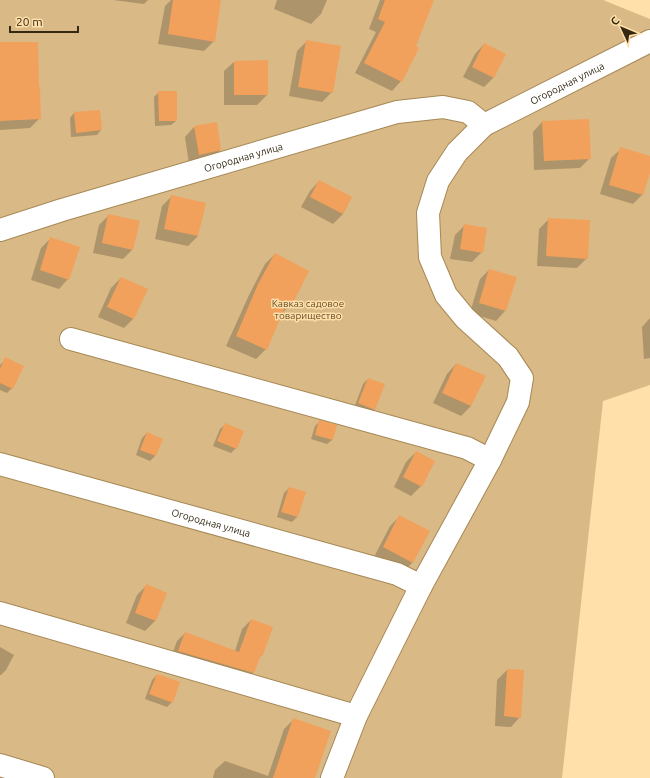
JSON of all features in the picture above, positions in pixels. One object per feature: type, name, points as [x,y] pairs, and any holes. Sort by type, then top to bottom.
[{"type":"street","name":"Огородная улица","points":[[332,778],[356,716],[421,586],[490,460],[518,402],[522,378],[508,357],[465,318],[446,295],[430,257],[428,213],[438,181],[457,152],[484,125],[650,41]]},
{"type":"street","name":"Огородная улица","points":[[0,230],[69,208],[397,112],[443,107],[468,112],[484,125]]},
{"type":"street","points":[[71,339],[467,448],[490,460]]},
{"type":"street","name":"Огородная улица","points":[[0,464],[397,574],[421,586]]},
{"type":"street","points":[[0,613],[356,716]]},
{"type":"street","points":[[0,765],[43,778]]},
{"type":"green space","name":"Кавказ садовое товарищество","points":[[0,0],[603,0],[650,19],[650,385],[603,401],[562,778],[0,778]]},
{"type":"building","points":[[173,0],[221,0],[215,42],[168,34]]},
{"type":"building","points":[[385,0],[434,0],[416,46],[419,48],[402,82],[364,63],[385,22],[378,19]]},
{"type":"building","points":[[306,40],[341,46],[333,93],[298,87]]},
{"type":"building","points":[[0,42],[38,42],[41,119],[0,121]]},
{"type":"building","points":[[484,43],[506,54],[494,78],[472,67]]},
{"type":"building","points":[[268,60],[268,95],[234,95],[234,61]]},
{"type":"building","points":[[158,91],[177,91],[177,121],[159,121]]},
{"type":"building","points":[[100,110],[102,130],[76,133],[74,112]]},
{"type":"building","points":[[589,119],[591,159],[544,161],[542,121]]},
{"type":"building","points":[[217,122],[221,150],[199,155],[194,126]]},
{"type":"building","points":[[620,147],[650,156],[650,173],[643,195],[609,185]]},
{"type":"building","points":[[319,180],[352,197],[343,214],[310,197]]},
{"type":"building","points":[[171,195],[206,203],[198,236],[164,229]]},
{"type":"building","points":[[108,214],[140,221],[133,250],[102,243]]},
{"type":"building","points":[[548,218],[590,220],[588,259],[546,256]]},
{"type":"building","points":[[464,224],[487,228],[483,253],[460,249]]},
{"type":"building","points":[[50,237],[80,247],[69,280],[40,270]]},
{"type":"building","points":[[275,253],[309,271],[292,305],[287,302],[267,350],[236,336],[258,284]]},
{"type":"building","points":[[489,269],[517,277],[506,311],[479,303]]},
{"type":"building","points":[[121,277],[148,289],[134,319],[107,307]]},
{"type":"building","points":[[5,357],[24,366],[13,389],[0,383],[0,369]]},
{"type":"building","points":[[456,363],[486,376],[471,406],[442,393]]},
{"type":"building","points":[[368,378],[385,384],[375,410],[358,403]]},
{"type":"building","points":[[319,420],[337,425],[333,440],[315,435]]},
{"type":"building","points":[[225,423],[244,431],[237,449],[217,441]]},
{"type":"building","points":[[147,432],[163,439],[156,456],[140,450]]},
{"type":"building","points":[[416,451],[435,461],[422,487],[403,477]]},
{"type":"building","points":[[289,487],[306,492],[298,517],[281,512]]},
{"type":"building","points":[[399,515],[430,531],[413,563],[383,547]]},
{"type":"building","points":[[146,584],[167,593],[156,621],[135,613]]},
{"type":"building","points":[[251,619],[273,627],[263,655],[261,655],[254,673],[178,651],[185,632],[239,652]]},
{"type":"building","points":[[507,669],[524,670],[521,718],[504,716]]},
{"type":"building","points":[[157,674],[180,682],[173,703],[149,694]]},
{"type":"building","points":[[293,718],[331,731],[315,778],[273,778]]}]
